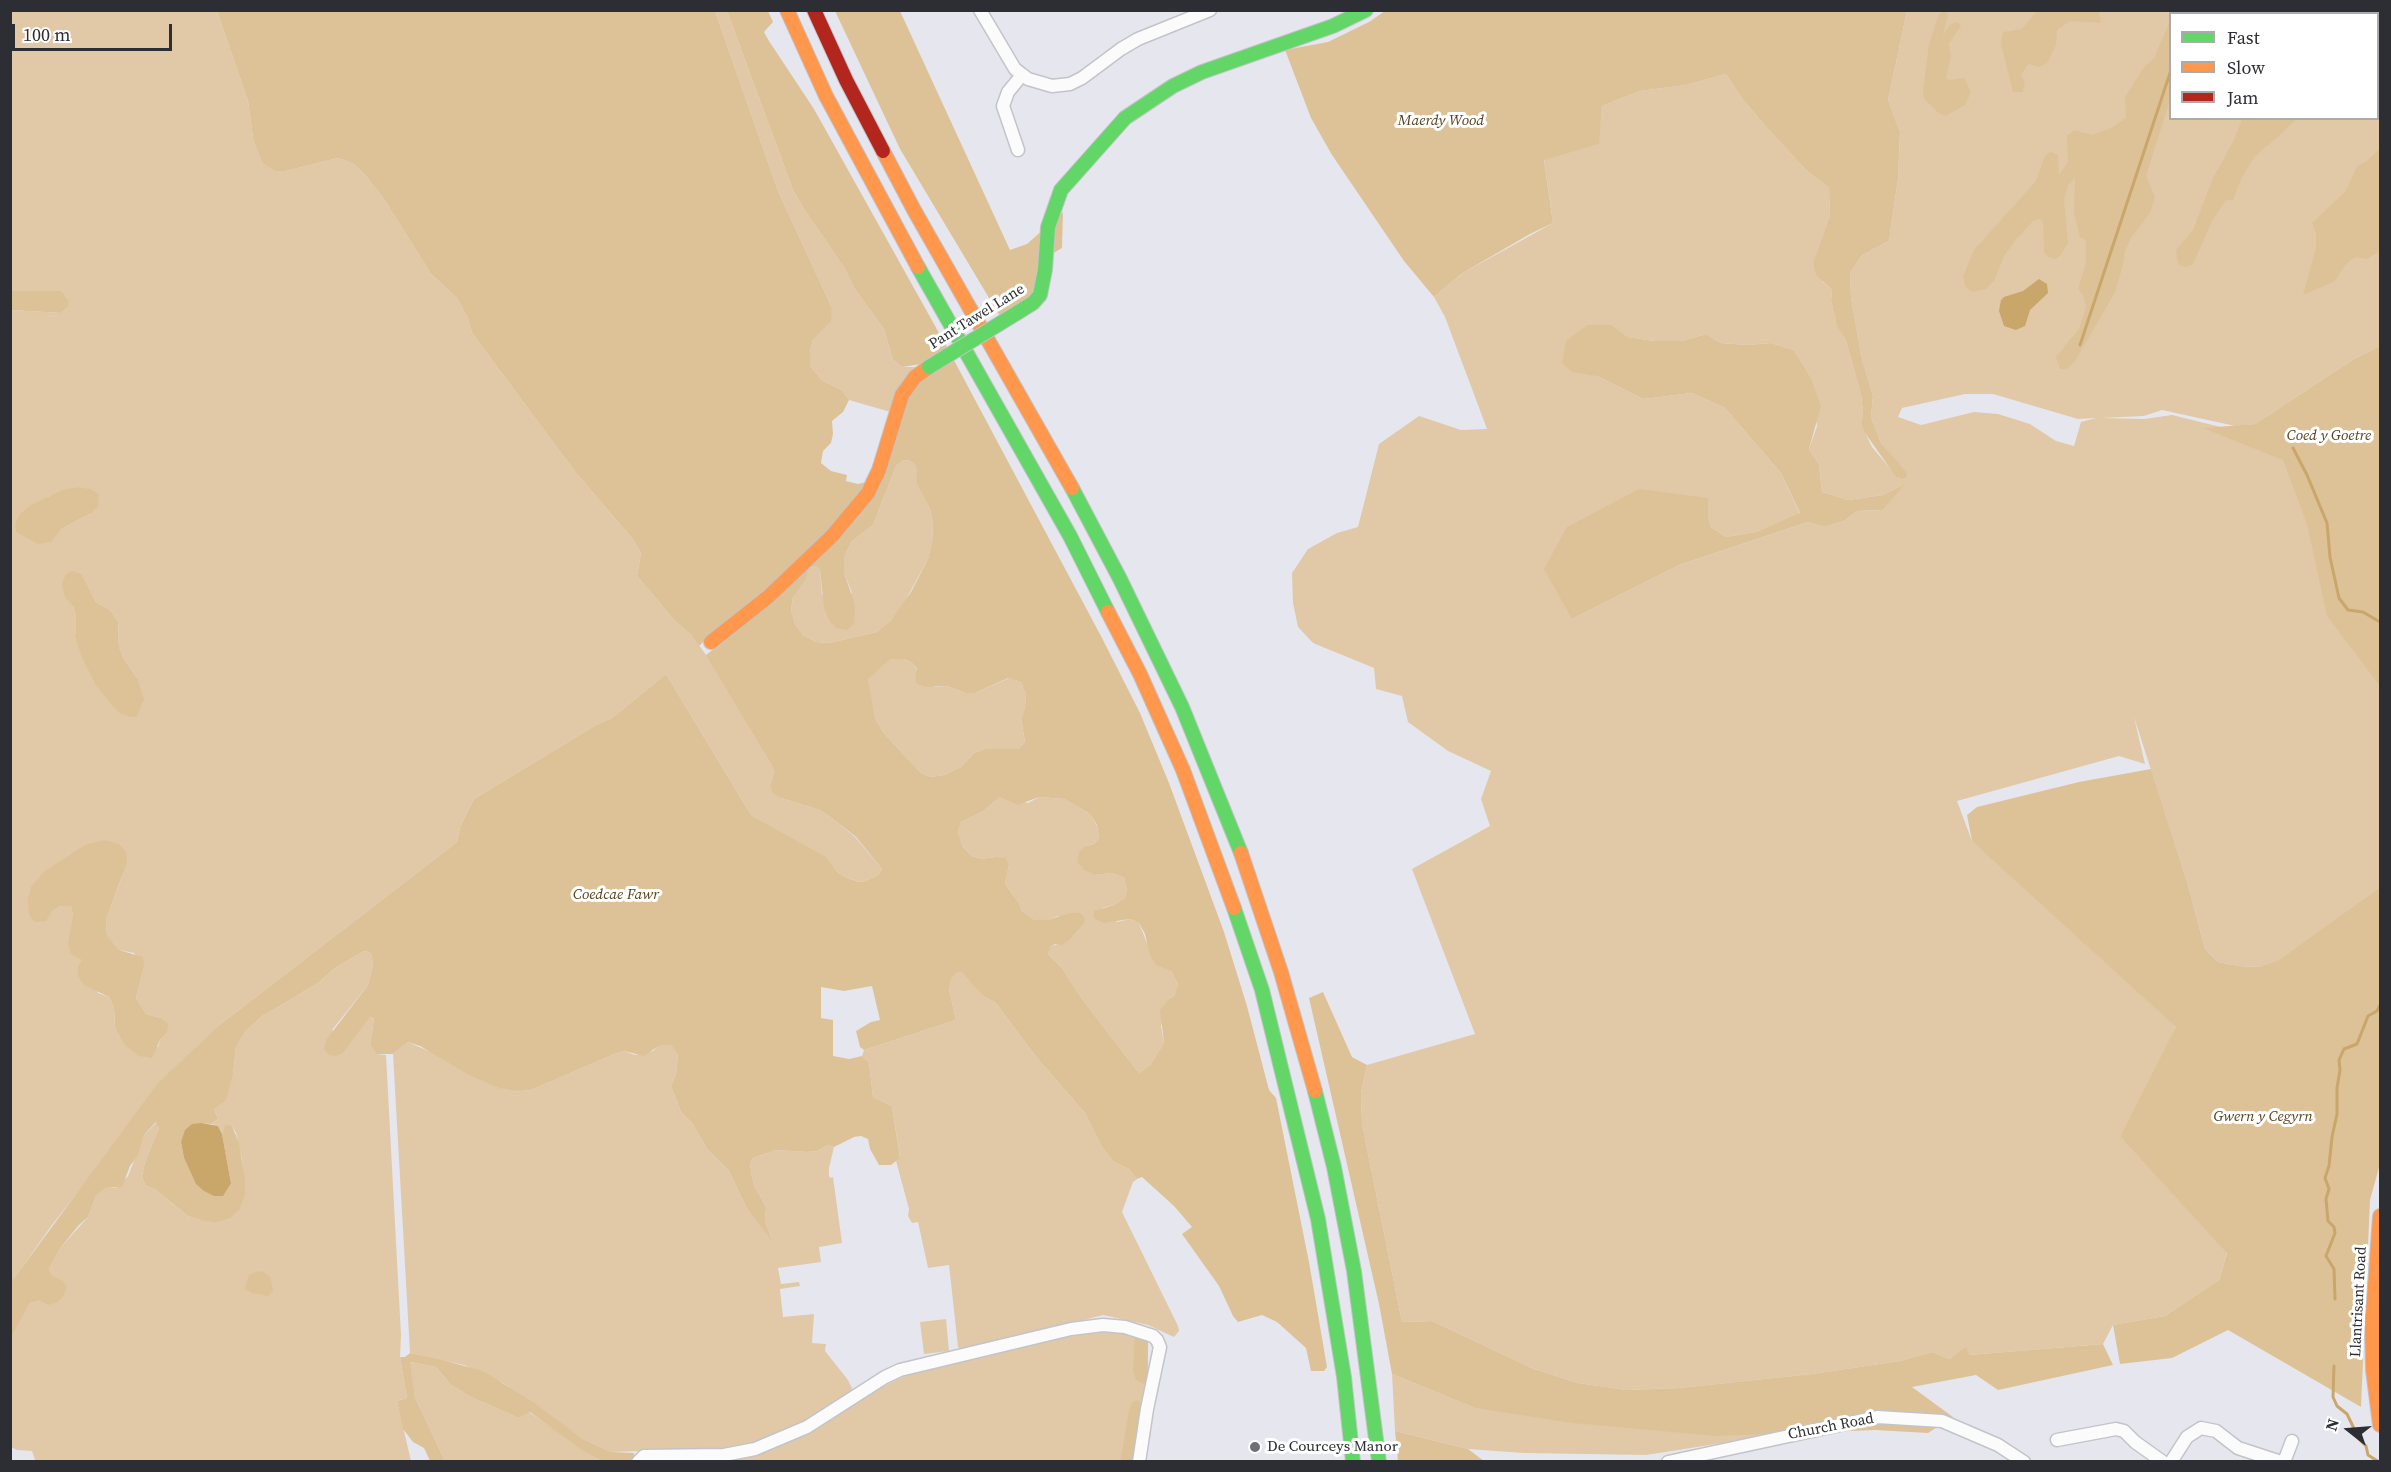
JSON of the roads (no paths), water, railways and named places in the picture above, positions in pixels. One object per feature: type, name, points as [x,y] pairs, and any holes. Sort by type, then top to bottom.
[{"type":"main road","points":[[787,10],[826,96],[889,215],[1075,546],[1140,674],[1183,770],[1232,901],[1262,990],[1292,1106],[1329,1282],[1344,1377],[1353,1461]]},
{"type":"main road","points":[[814,10],[846,80],[914,210],[1060,467],[1125,589],[1191,725],[1220,798],[1251,880],[1281,972],[1308,1064],[1331,1156],[1354,1270],[1379,1461]]},
{"type":"main road","name":"Pant Tawel Lane","points":[[711,642],[768,597],[832,536],[868,493],[879,470],[902,395],[915,376],[1017,314],[1040,295],[1045,270],[1048,227],[1060,190],[1125,117],[1173,86],[1202,72],[1333,26],[1366,10]]},
{"type":"main road","name":"Llantrisant Road","points":[[2380,1216],[2372,1336],[2373,1370],[2380,1425]]},
{"type":"street","points":[[980,10],[1009,61],[1022,75],[1044,85],[1070,84],[1138,39],[1160,28],[1210,10]]},
{"type":"street","points":[[1018,150],[1003,106],[1008,92],[1022,75]]},
{"type":"street","points":[[638,1461],[644,1456],[724,1455],[756,1449],[807,1427],[885,1377],[900,1370],[1071,1329],[1103,1325],[1153,1336],[1160,1347],[1139,1461]]},
{"type":"street","name":"Church Road","points":[[1668,1461],[1877,1417],[1942,1421],[1998,1445],[2024,1461]]},
{"type":"street","points":[[2171,1461],[2187,1437],[2201,1428],[2216,1431],[2238,1448],[2282,1461],[2292,1441]]},
{"type":"street","points":[[2057,1440],[2116,1429],[2124,1431],[2135,1442],[2163,1461]]},
{"type":"waterway","points":[[2080,345],[2169,76]]},
{"type":"waterway","points":[[2293,448],[2327,523],[2330,557],[2339,598],[2348,610],[2363,612],[2380,622]]},
{"type":"waterway","points":[[2335,1299],[2334,1269],[2326,1256],[2335,1233],[2334,1227],[2328,1221],[2326,1199],[2329,1189],[2325,1178],[2337,1114],[2339,1060],[2344,1049],[2357,1044],[2368,1016],[2377,1011],[2380,1005]]},
{"type":"waterway","points":[[2334,1366],[2333,1397],[2337,1406],[2347,1414],[2359,1439],[2366,1446],[2368,1455],[2379,1462]]},
{"type":"place","name":"De Courceys Manor","points":[[1255,1447]]},
{"type":"park label","name":"Maerdy Wood","points":[[1441,121]]},
{"type":"park label","name":"Coed y Goetre","points":[[2329,436]]},
{"type":"park label","name":"Coedcae Fawr","points":[[616,895]]},
{"type":"park label","name":"Gwern y Cegyrn","points":[[2263,1117]]}]
